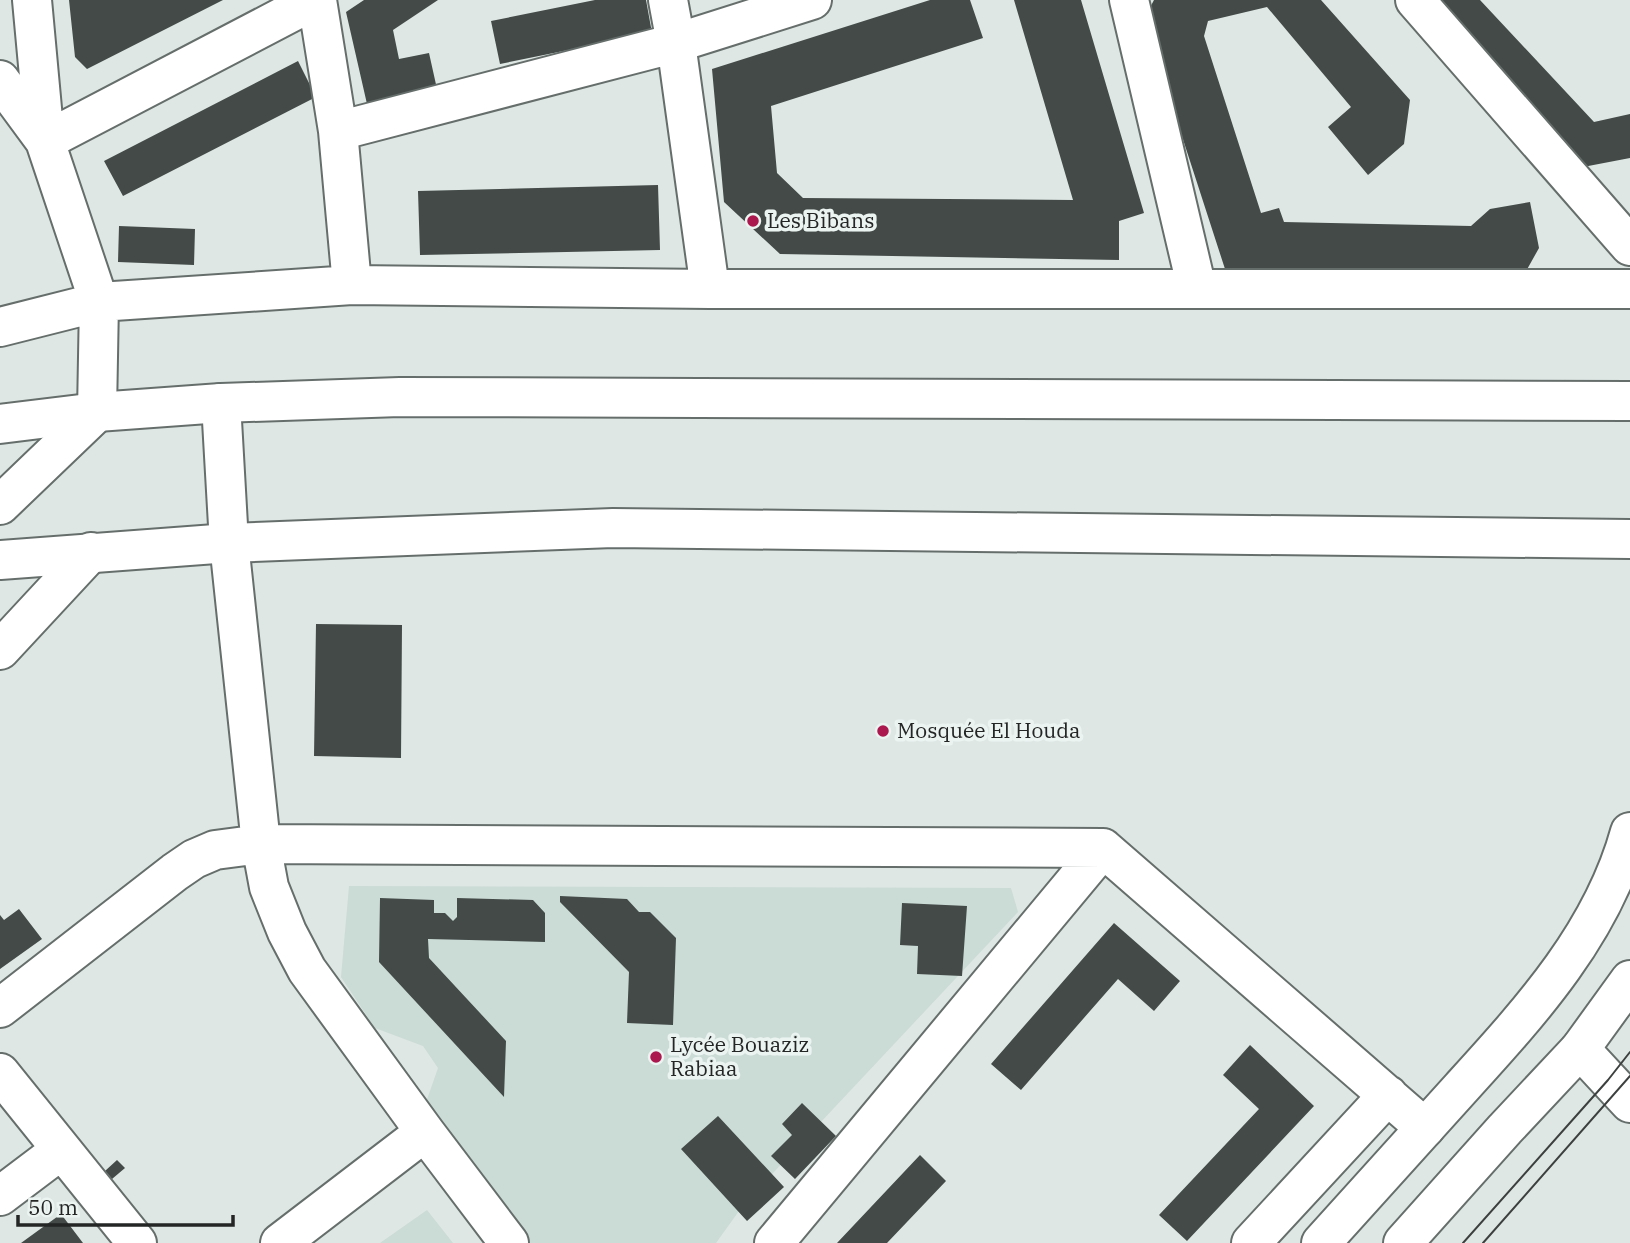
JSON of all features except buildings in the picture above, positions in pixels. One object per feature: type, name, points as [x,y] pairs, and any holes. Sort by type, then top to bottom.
[{"type":"street","points":[[0,505],[97,412],[99,302],[45,141],[32,0]]},
{"type":"street","points":[[45,141],[316,0],[338,131],[352,285]]},
{"type":"street","points":[[667,0],[676,43],[710,289]]},
{"type":"street","points":[[338,131],[676,43],[812,0]]},
{"type":"street","points":[[1129,0],[1197,289]]},
{"type":"street","points":[[1415,0],[1630,246]]},
{"type":"street","points":[[0,80],[45,141]]},
{"type":"street","points":[[0,327],[99,302],[352,285],[710,289],[1630,289]]},
{"type":"street","points":[[0,424],[97,412],[221,403],[400,397],[1630,401]]},
{"type":"street","points":[[221,403],[229,542],[261,844],[269,887],[287,932],[307,970],[509,1243]]},
{"type":"street","points":[[0,560],[229,542],[613,528],[1630,539]]},
{"type":"street","points":[[0,650],[91,552]]},
{"type":"street","points":[[1321,1243],[1545,993],[1589,928],[1612,884],[1630,832]]},
{"type":"street","points":[[0,1008],[175,872],[194,859],[215,850],[261,844],[1103,848],[1425,1128]]},
{"type":"street","points":[[774,1243],[1103,848]]},
{"type":"street","points":[[1403,1243],[1580,1049],[1630,980]]},
{"type":"street","points":[[1580,1049],[1630,1103]]},
{"type":"street","points":[[0,1073],[137,1243]]},
{"type":"street","points":[[1251,1243],[1388,1095]]},
{"type":"street","points":[[280,1243],[425,1132]]},
{"type":"street","points":[[0,1196],[61,1150]]},
{"type":"shaded area","name":"Lycée Bouaziz Rabiaa","points":[[349,886],[1011,888],[1018,912],[744,1204],[716,1243],[529,1243],[424,1108],[438,1068],[423,1046],[375,1028],[341,977]]},
{"type":"shaded area","points":[[427,1210],[453,1243],[380,1243]]},
{"type":"tram line","points":[[1463,1243],[1630,1052]]},
{"type":"tram line","points":[[1483,1243],[1630,1076]]},
{"type":"place","name":"Les Bibans","points":[[753,221]]},
{"type":"place","name":"Mosquée El Houda","points":[[883,731]]},
{"type":"place","name":"Lycée Bouaziz Rabiaa","points":[[656,1057]]}]
